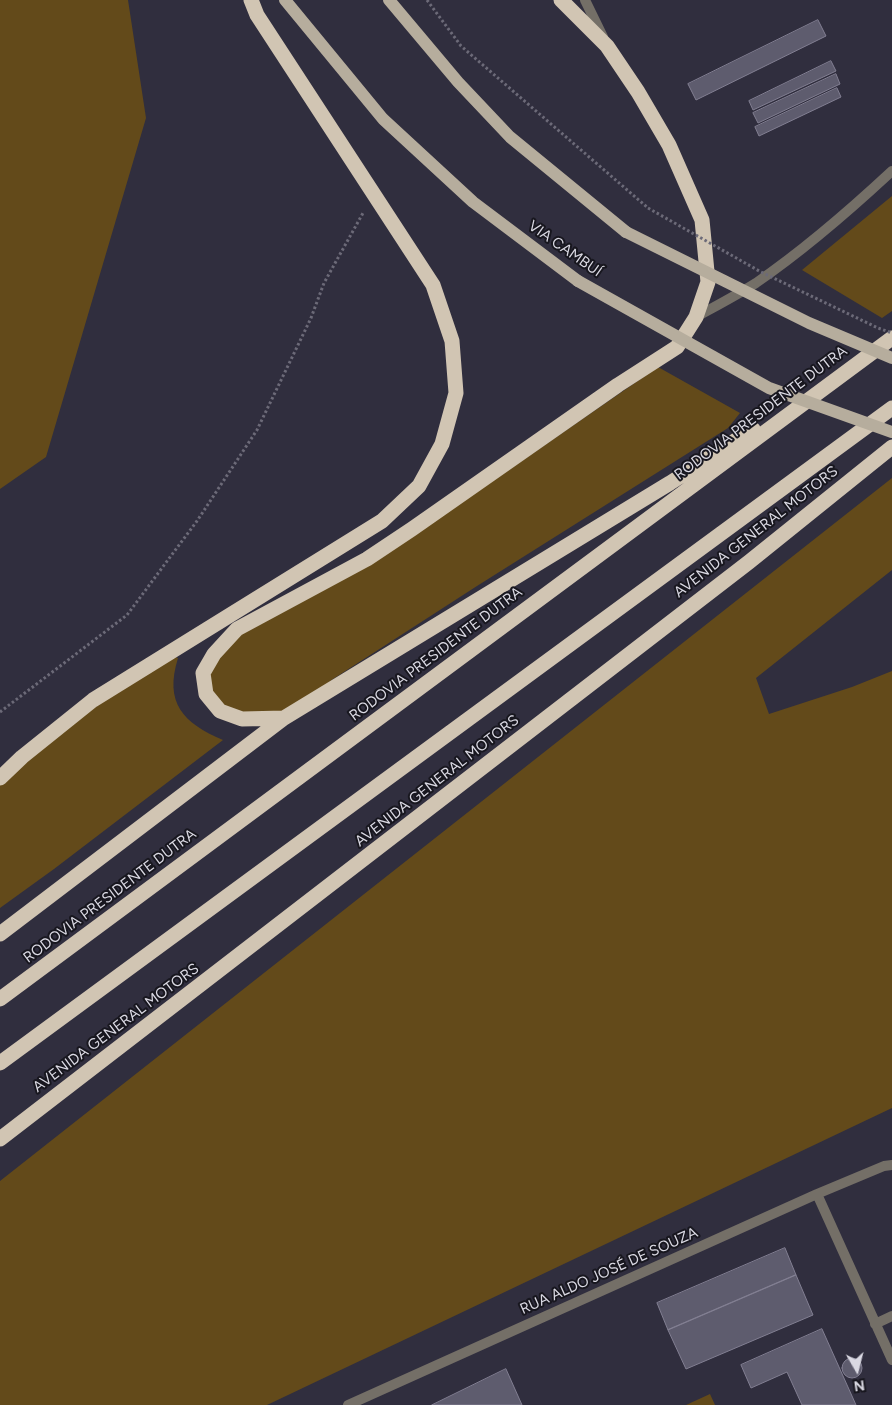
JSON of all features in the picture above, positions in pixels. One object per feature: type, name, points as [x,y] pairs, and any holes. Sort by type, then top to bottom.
[{"type":"highway","points":[[0,778],[22,757],[93,700],[382,520],[419,486],[442,444],[456,393],[452,341],[433,285],[257,15],[251,0]]},
{"type":"highway","points":[[284,718],[242,719],[220,711],[206,694],[203,673],[214,654],[237,629],[367,559],[412,529],[618,385],[677,347],[696,317],[708,282],[702,220],[669,145],[638,92],[607,46],[561,0]]},
{"type":"highway","name":"RODOVIA PRESIDENTE DUTRA","points":[[0,999],[892,338]]},
{"type":"highway","points":[[0,933],[284,718],[670,483],[878,348]]},
{"type":"highway","points":[[0,1063],[892,408]]},
{"type":"highway","name":"AVENIDA GENERAL MOTORS","points":[[0,1139],[749,562],[892,447]]},
{"type":"main road","name":"VIA CAMBUÍ","points":[[285,0],[383,119],[473,202],[578,281],[769,388],[892,432]]},
{"type":"main road","points":[[389,0],[458,82],[510,137],[626,232],[809,323],[892,358]]},
{"type":"street","points":[[585,0],[607,46]]},
{"type":"street","points":[[696,317],[755,283],[808,244],[864,198],[892,171]]},
{"type":"street","name":"RUA ALDO JOSÉ DE SOUZA","points":[[348,1405],[816,1194],[888,1166],[892,1157]]},
{"type":"street","points":[[816,1194],[892,1360]]},
{"type":"street","points":[[875,1324],[892,1316]]},
{"type":"path","points":[[427,0],[461,46],[648,208],[761,272],[892,333]]},
{"type":"path","points":[[0,712],[127,615],[197,521],[257,430],[311,318],[324,283],[373,195]]},
{"type":"shaded area","points":[[0,0],[128,0],[146,118],[46,457],[0,489]]},
{"type":"shaded area","points":[[892,196],[892,311],[882,318],[802,270]]},
{"type":"shaded area","points":[[658,367],[740,413],[728,428],[333,679],[284,718],[242,719],[206,694],[214,654],[237,629],[378,560]]},
{"type":"shaded area","points":[[892,478],[892,570],[756,678],[769,714],[852,687],[892,671],[892,1108],[267,1405],[0,1405],[0,1181]]},
{"type":"shaded area","points":[[172,656],[178,658],[173,687],[180,709],[197,726],[223,740],[0,908],[0,783],[97,700]]},
{"type":"shaded area","points":[[710,1394],[715,1405],[686,1405]]},
{"type":"building","points":[[818,20],[826,36],[696,100],[688,84]]},
{"type":"building","points":[[831,61],[836,71],[753,110],[749,101]]},
{"type":"building","points":[[836,74],[840,84],[758,123],[753,113]]},
{"type":"building","points":[[837,88],[841,97],[759,136],[755,127]]},
{"type":"building","points":[[785,1248],[796,1275],[668,1330],[657,1303]]},
{"type":"building","points":[[796,1275],[813,1315],[686,1369],[668,1330]]},
{"type":"building","points":[[822,1329],[856,1405],[802,1405],[787,1372],[751,1388],[741,1365]]},
{"type":"building","points":[[852,1358],[859,1361],[862,1368],[859,1375],[852,1378],[845,1375],[842,1368],[845,1361]]},
{"type":"building","points":[[506,1369],[522,1405],[432,1405]]}]
